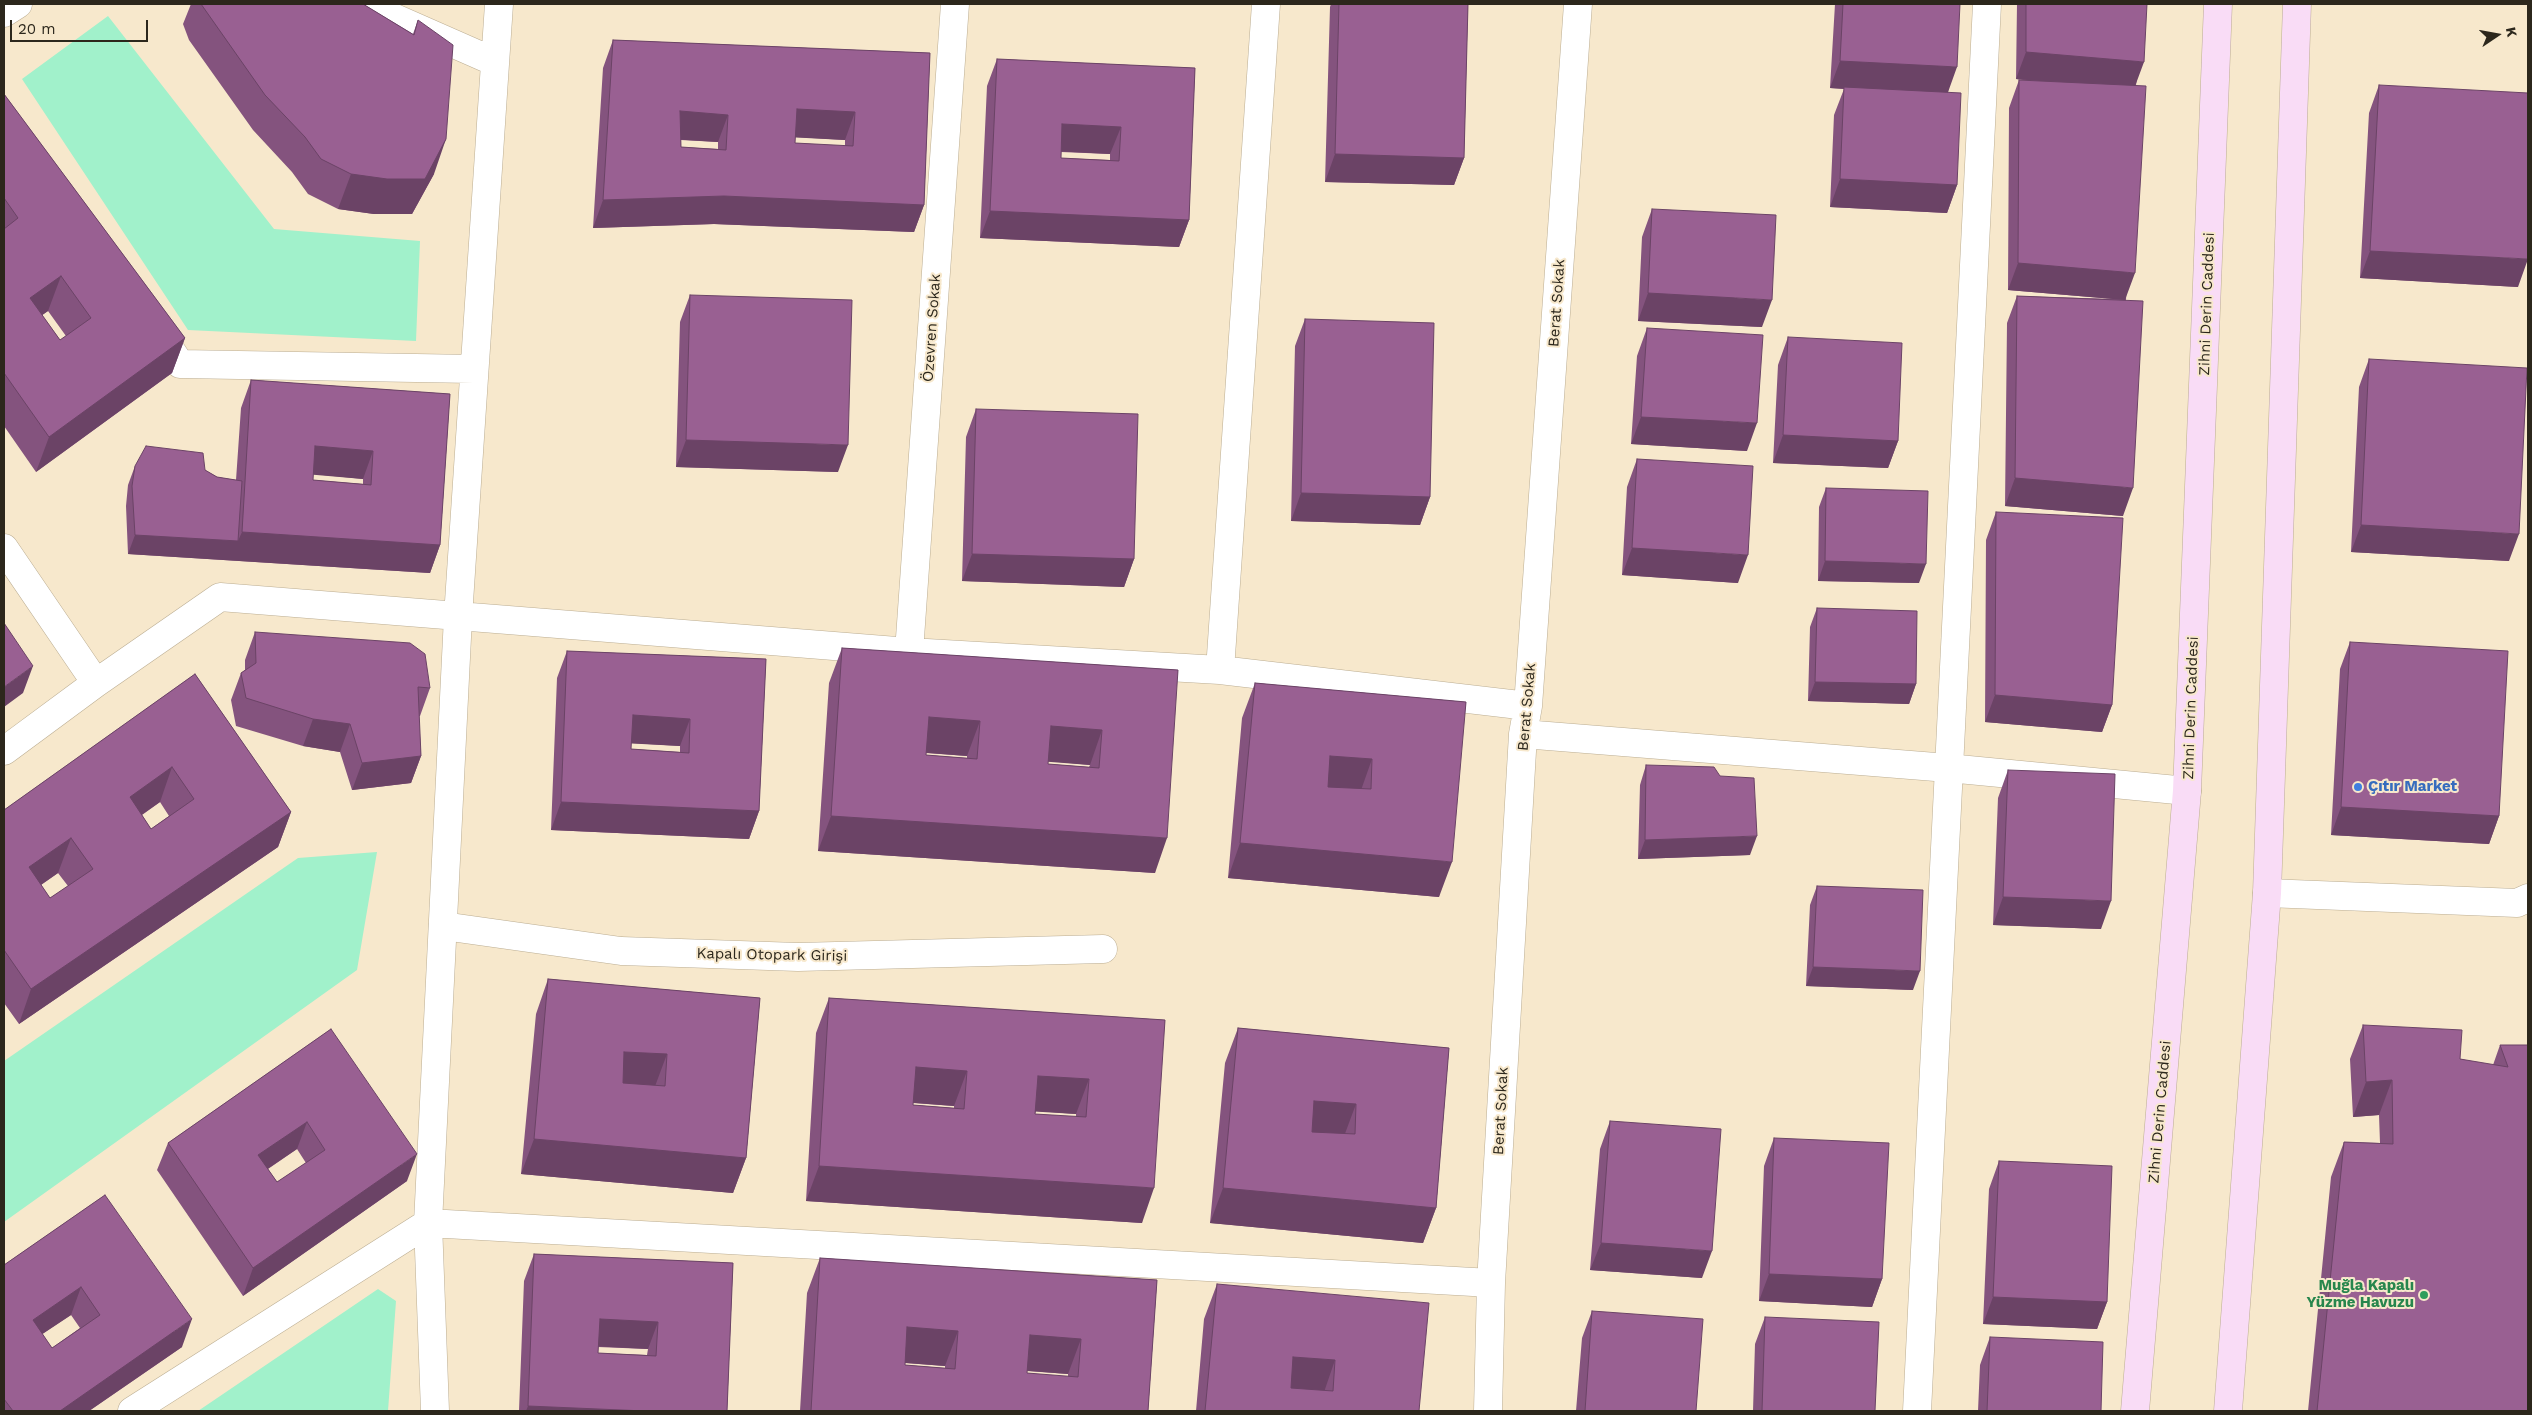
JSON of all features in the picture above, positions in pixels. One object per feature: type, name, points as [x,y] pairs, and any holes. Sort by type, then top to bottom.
[{"type":"main road","name":"Zihni Derin Caddesi","points":[[2135,1411],[2187,790],[2218,4]]},
{"type":"main road","points":[[2228,1411],[2267,893],[2297,4]]},
{"type":"street","points":[[4,13],[18,4]]},
{"type":"street","points":[[363,4],[495,62]]},
{"type":"street","points":[[435,1411],[428,1223],[458,617],[499,4]]},
{"type":"street","name":"Özevren Sokak","points":[[910,652],[955,4]]},
{"type":"street","points":[[1220,670],[1266,4]]},
{"type":"street","name":"Berat Sokak","points":[[1488,1411],[1491,1283],[1523,734],[1528,706],[1578,4]]},
{"type":"street","points":[[1917,1411],[1987,4]]},
{"type":"street","points":[[141,307],[180,364],[474,369]]},
{"type":"street","points":[[4,548],[96,683]]},
{"type":"street","points":[[4,751],[96,683],[220,597],[910,652],[1220,670],[1528,706]]},
{"type":"street","points":[[1523,734],[1948,768],[2187,790]]},
{"type":"street","points":[[2267,893],[2516,903],[2528,898]]},
{"type":"street","name":"Kapalı Otopark Girişi","points":[[443,926],[631,952],[798,957],[1103,949]]},
{"type":"street","points":[[132,1411],[428,1223],[1491,1283]]},
{"type":"green space","points":[[108,16],[274,229],[420,241],[416,341],[188,330],[22,79]]},
{"type":"green space","points":[[377,852],[357,970],[4,1222],[4,1061],[298,858]]},
{"type":"green space","points":[[378,1289],[396,1301],[388,1411],[198,1411]]},
{"type":"building","points":[[201,4],[363,4],[414,35],[418,20],[453,45],[446,139],[425,179],[387,179],[351,174],[321,159],[305,137],[265,95]]},
{"type":"building","points":[[1339,4],[1468,4],[1464,158],[1335,154]]},
{"type":"building","points":[[1843,4],[1960,4],[1957,67],[1840,61]]},
{"type":"building","points":[[2026,4],[2147,4],[2144,62],[2026,52]]},
{"type":"building","points":[[613,40],[930,53],[924,205],[724,196],[603,200]],"holes":[[[797,109],[855,112],[853,146],[795,143]],[[680,111],[728,115],[726,150],[681,147]]]},
{"type":"building","points":[[997,59],[1195,68],[1189,220],[990,211]],"holes":[[[1062,124],[1121,127],[1119,161],[1061,158]]]},
{"type":"building","points":[[2019,80],[2146,86],[2135,273],[2018,263]]},
{"type":"building","points":[[2379,85],[2528,93],[2528,259],[2370,251]]},
{"type":"building","points":[[1844,87],[1961,93],[1957,185],[1840,179]]},
{"type":"building","points":[[4,94],[185,338],[49,437],[4,373],[4,229],[18,218],[4,198]],"holes":[[[61,276],[91,318],[60,340],[30,298]]]},
{"type":"building","points":[[1652,209],[1776,215],[1772,300],[1648,293]]},
{"type":"building","points":[[690,295],[852,300],[848,445],[686,440]]},
{"type":"building","points":[[2017,296],[2143,301],[2133,488],[2015,478]]},
{"type":"building","points":[[1305,319],[1434,323],[1430,497],[1301,493]]},
{"type":"building","points":[[1647,328],[1763,335],[1757,423],[1641,417]]},
{"type":"building","points":[[1788,337],[1902,343],[1898,441],[1783,435]]},
{"type":"building","points":[[2369,359],[2527,368],[2519,534],[2361,525]]},
{"type":"building","points":[[251,380],[450,394],[440,545],[242,532]],"holes":[[[315,446],[373,451],[371,485],[313,480]]]},
{"type":"building","points":[[976,409],[1138,414],[1134,559],[972,554]]},
{"type":"building","points":[[146,446],[203,453],[205,470],[217,477],[242,481],[238,541],[135,535],[132,486],[135,466]]},
{"type":"building","points":[[1637,459],[1753,466],[1748,555],[1632,548]]},
{"type":"building","points":[[1826,488],[1928,491],[1926,564],[1825,561]]},
{"type":"building","points":[[1996,512],[2123,518],[2112,705],[1995,695]]},
{"type":"building","points":[[1817,608],[1917,611],[1916,684],[1815,682]]},
{"type":"building","points":[[4,623],[33,666],[4,687]]},
{"type":"building","points":[[255,632],[410,643],[425,654],[430,688],[418,687],[421,756],[362,763],[350,724],[313,719],[246,698],[241,673],[256,663]]},
{"type":"building","points":[[2350,642],[2508,651],[2499,816],[2341,807]]},
{"type":"building","points":[[842,648],[1178,670],[1167,838],[831,816]],"holes":[[[929,717],[980,721],[977,759],[926,755]],[[1051,726],[1102,730],[1099,768],[1048,764]]]},
{"type":"building","points":[[567,651],[766,659],[759,811],[561,802]],"holes":[[[633,715],[690,719],[689,753],[631,749]]]},
{"type":"building","points":[[195,674],[291,812],[31,989],[4,950],[4,810]],"holes":[[[172,767],[194,799],[151,829],[130,797]],[[71,838],[93,869],[50,898],[29,867]]]},
{"type":"building","points":[[1255,683],[1466,702],[1452,862],[1240,843]],"holes":[[[1330,756],[1372,759],[1371,789],[1328,787]]]},
{"type":"building","points":[[1646,765],[1714,767],[1720,776],[1754,778],[1757,836],[1645,840]]},
{"type":"building","points":[[2008,770],[2115,774],[2111,901],[2003,897]]},
{"type":"building","points":[[1817,886],[1923,890],[1920,971],[1813,967]]},
{"type":"building","points":[[548,979],[760,998],[746,1158],[534,1139]],"holes":[[[624,1052],[667,1054],[665,1086],[623,1083]]]},
{"type":"building","points":[[829,998],[1165,1020],[1154,1188],[819,1166]],"holes":[[[916,1067],[967,1071],[964,1109],[913,1105]],[[1038,1076],[1089,1079],[1086,1117],[1035,1114]]]},
{"type":"building","name":"Muğla Kapalı Yüzme Havuzu","points":[[2363,1025],[2462,1030],[2460,1059],[2508,1067],[2500,1045],[2528,1045],[2528,1411],[2317,1411],[2344,1142],[2393,1144],[2392,1080],[2366,1082]]},
{"type":"building","points":[[1238,1028],[1449,1048],[1436,1208],[1223,1188]],"holes":[[[1314,1101],[1356,1104],[1355,1134],[1312,1132]]]},
{"type":"building","points":[[331,1029],[417,1154],[253,1268],[168,1143]],"holes":[[[307,1122],[325,1150],[277,1182],[258,1155]]]},
{"type":"building","points":[[1610,1121],[1721,1129],[1712,1251],[1601,1243]]},
{"type":"building","points":[[1774,1138],[1889,1143],[1882,1279],[1769,1274]]},
{"type":"building","points":[[1999,1161],[2112,1166],[2107,1302],[1993,1297]]},
{"type":"building","points":[[105,1195],[192,1319],[60,1411],[13,1411],[4,1399],[4,1265]],"holes":[[[81,1287],[100,1315],[52,1348],[33,1320]]]},
{"type":"building","points":[[534,1254],[733,1263],[727,1411],[645,1411],[528,1406]],"holes":[[[600,1319],[658,1322],[656,1356],[598,1353]]]},
{"type":"building","points":[[820,1258],[1157,1280],[1148,1411],[811,1411]],"holes":[[[907,1327],[958,1331],[955,1369],[905,1365]],[[1030,1335],[1081,1339],[1078,1377],[1027,1373]]]},
{"type":"building","points":[[1217,1284],[1429,1303],[1419,1411],[1205,1411]],"holes":[[[1293,1357],[1335,1360],[1333,1391],[1291,1388]]]},
{"type":"building","points":[[1592,1311],[1703,1319],[1696,1411],[1585,1411]]},
{"type":"building","points":[[1765,1317],[1879,1322],[1875,1411],[1762,1411]]},
{"type":"building","points":[[1990,1337],[2103,1342],[2101,1411],[1987,1411]]},
{"type":"place","name":"Çıtır Market","points":[[2358,787]]},
{"type":"place","name":"Muğla Kapalı Yüzme Havuzu","points":[[2424,1295]]}]
